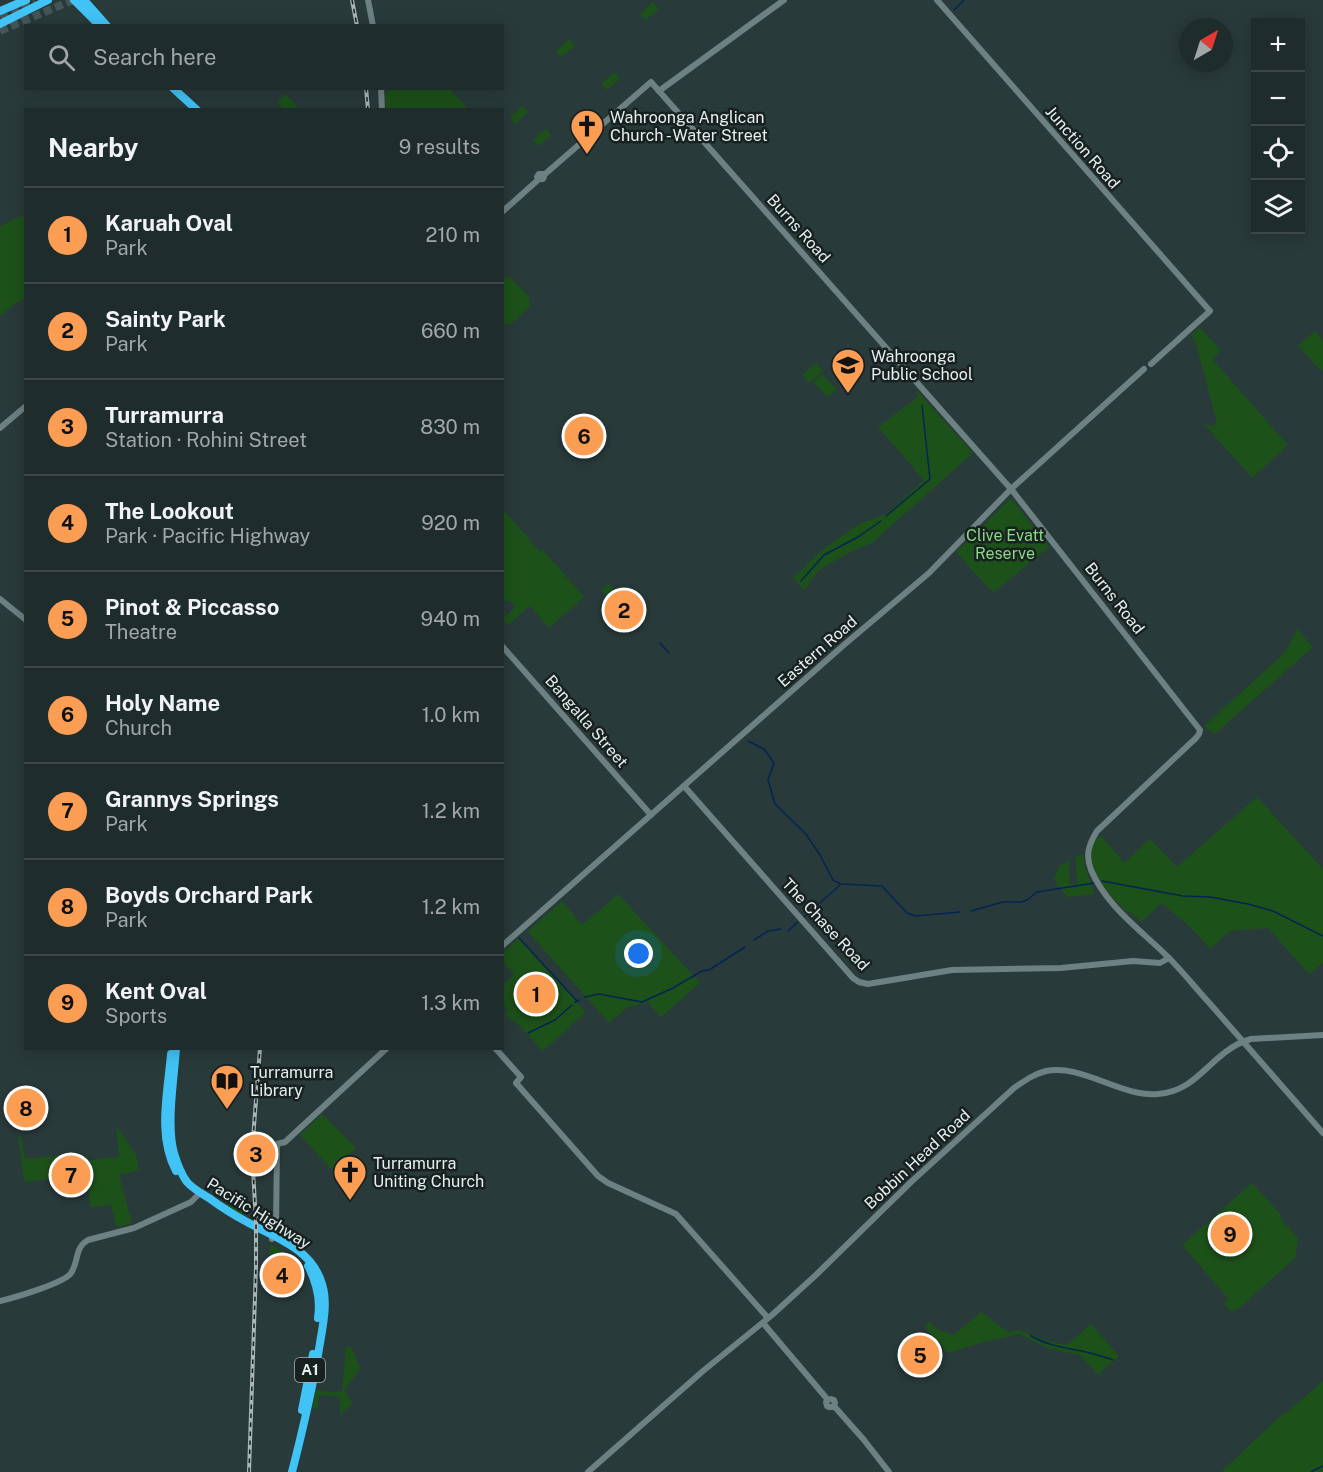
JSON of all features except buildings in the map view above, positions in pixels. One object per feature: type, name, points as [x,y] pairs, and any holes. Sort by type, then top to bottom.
[{"type":"highway","points":[[0,11],[26,0]]},
{"type":"highway","points":[[0,24],[48,0]]},
{"type":"highway","points":[[74,0],[98,24]]},
{"type":"highway","points":[[86,0],[105,24]]},
{"type":"highway","points":[[175,90],[195,108]]},
{"type":"highway","points":[[183,90],[201,108]]},
{"type":"highway","name":"Pacific Highway","points":[[171,1050],[165,1123],[166,1142],[169,1156],[185,1186],[248,1225],[293,1247],[307,1258],[319,1275],[324,1297],[324,1312],[311,1396],[292,1472]]},
{"type":"highway","name":"Pacific Highway","points":[[176,1050],[172,1144],[181,1173],[198,1194]]},
{"type":"highway","name":"Pacific Highway","points":[[269,1236],[304,1261],[314,1277],[319,1296],[320,1310],[306,1396],[286,1472]]},
{"type":"main road","points":[[368,0],[373,24]]},
{"type":"main road","points":[[659,91],[784,0]]},
{"type":"main road","name":"Junction Road","points":[[937,0],[1210,311],[1151,364]]},
{"type":"main road","name":"Burns Road","points":[[504,210],[651,82],[659,91],[1011,489],[1199,727],[1199,734],[1196,738],[1097,831],[1090,842],[1088,861],[1114,906],[1168,958],[1323,1133]]},
{"type":"main road","points":[[381,90],[382,108]]},
{"type":"main road","name":"Eastern Road","points":[[504,944],[929,573],[1011,489],[1144,369],[1144,363],[1151,364]]},
{"type":"main road","points":[[0,428],[24,408]]},
{"type":"main road","points":[[0,599],[24,618]]},
{"type":"main road","name":"Bangalla Street","points":[[504,648],[651,815]]},
{"type":"main road","name":"The Chase Road","points":[[684,786],[853,978],[860,982],[868,984],[952,970],[1062,968],[1133,961],[1160,963],[1168,958]]},
{"type":"main road","name":"Bobbin Head Road","points":[[588,1472],[703,1371],[766,1320],[817,1274],[911,1182],[1024,1081],[1045,1072],[1063,1071],[1134,1092],[1164,1093],[1191,1082],[1238,1044],[1251,1039],[1323,1035]]},
{"type":"main road","points":[[1255,1055],[1257,1045],[1263,1038]]},
{"type":"main road","points":[[269,1236],[276,1229],[277,1144],[284,1143],[385,1050]]},
{"type":"main road","points":[[497,1050],[521,1077],[516,1083],[598,1176],[608,1183],[676,1214],[766,1320],[828,1400],[834,1400],[834,1406],[889,1472]]},
{"type":"main road","points":[[0,1301],[68,1277],[73,1271],[80,1246],[87,1240],[134,1228],[187,1204],[198,1194]]},
{"type":"green space","points":[[653,2],[659,9],[646,20],[640,14]]},
{"type":"green space","points":[[569,39],[575,46],[561,57],[556,51]]},
{"type":"green space","points":[[614,72],[620,79],[607,90],[601,84]]},
{"type":"green space","points":[[390,90],[451,90],[466,108],[386,108],[385,94]]},
{"type":"green space","points":[[286,94],[298,108],[283,108],[277,102]]},
{"type":"green space","points":[[523,106],[528,112],[515,124],[510,117]]},
{"type":"green space","points":[[546,129],[551,135],[539,146],[533,140]]},
{"type":"green space","points":[[24,215],[24,299],[0,316],[0,227]]},
{"type":"green space","points":[[510,277],[529,297],[530,306],[511,324],[504,324],[504,279]]},
{"type":"green space","points":[[1200,327],[1221,351],[1212,359],[1288,445],[1252,478],[1204,424],[1212,426],[1217,423],[1195,340],[1191,335]]},
{"type":"green space","points":[[1315,331],[1323,341],[1323,370],[1321,371],[1298,346]]},
{"type":"green space","points":[[816,363],[823,371],[809,383],[802,375]]},
{"type":"green space","points":[[822,374],[837,389],[828,397],[813,382]]},
{"type":"green space","points":[[917,391],[973,453],[872,543],[852,551],[819,570],[804,590],[793,578],[822,550],[859,524],[886,514],[924,480],[878,427],[918,397]]},
{"type":"green space","name":"Clive Evatt Reserve","points":[[1011,498],[1049,547],[993,593],[956,552]]},
{"type":"green space","points":[[504,510],[540,552],[543,550],[584,597],[549,628],[530,606],[508,625],[504,618],[515,607],[511,602],[504,600]]},
{"type":"green space","points":[[607,584],[637,616],[631,624],[610,603],[612,602],[601,590]]},
{"type":"green space","points":[[1297,629],[1313,647],[1215,734],[1204,726],[1280,657],[1290,644]]},
{"type":"green space","points":[[1257,797],[1323,869],[1323,963],[1309,974],[1268,928],[1230,931],[1210,949],[1192,929],[1162,903],[1141,922],[1129,911],[1127,913],[1115,900],[1092,867],[1091,848],[1094,841],[1101,835],[1124,863],[1150,839],[1177,867]]},
{"type":"green space","points":[[1084,855],[1084,864],[1094,894],[1067,897],[1054,880],[1059,866],[1069,861],[1070,884],[1077,884],[1076,857]]},
{"type":"green space","points":[[618,894],[700,983],[661,1017],[648,1002],[628,1007],[609,1023],[529,933],[529,930],[562,901],[582,925]]},
{"type":"green space","points":[[518,938],[586,1012],[543,1051],[514,1020],[512,1021],[504,1013],[508,1010],[504,1005],[504,984],[514,975],[504,962],[504,952]]},
{"type":"green space","points":[[34,1089],[38,1123],[17,1126],[13,1092]]},
{"type":"green space","points":[[322,1114],[356,1148],[332,1170],[300,1135]]},
{"type":"green space","points":[[116,1125],[136,1155],[139,1170],[119,1175],[132,1223],[117,1227],[111,1205],[90,1207],[88,1186],[71,1188],[69,1177],[24,1182],[18,1136],[21,1136],[25,1159],[67,1155],[68,1162],[119,1157]]},
{"type":"green space","points":[[1252,1183],[1298,1238],[1295,1258],[1232,1312],[1223,1303],[1228,1299],[1231,1302],[1182,1245]]},
{"type":"green space","points":[[241,1191],[244,1216],[228,1207],[227,1204]]},
{"type":"green space","points":[[270,1244],[292,1257],[301,1267],[279,1293],[268,1283]]},
{"type":"green space","points":[[981,1312],[1008,1332],[1019,1330],[1042,1340],[1067,1345],[1091,1324],[1119,1356],[1098,1375],[1080,1355],[1047,1348],[1020,1334],[948,1353],[925,1327],[929,1322],[938,1330],[954,1335]]},
{"type":"green space","points":[[346,1346],[352,1348],[360,1369],[344,1390],[352,1403],[340,1415],[340,1397],[320,1395],[318,1409],[313,1408],[316,1390],[342,1391]]},
{"type":"green space","points":[[1323,1381],[1323,1472],[1222,1471],[1275,1421]]},
{"type":"waterway","points":[[954,10],[964,0]]},
{"type":"waterway","points":[[886,516],[930,479],[922,405]]},
{"type":"waterway","points":[[801,581],[824,555],[858,537],[881,521]]},
{"type":"waterway","points":[[631,607],[629,611],[633,618]]},
{"type":"waterway","points":[[660,643],[669,653]]},
{"type":"waterway","points":[[748,741],[764,749],[774,763],[768,780],[775,804],[806,834],[833,880],[841,884],[882,886],[907,913],[916,916],[960,912]]},
{"type":"waterway","points":[[1102,881],[1183,896],[1210,897],[1248,904],[1273,911],[1323,936]]},
{"type":"waterway","points":[[971,911],[1003,902],[1021,902],[1037,892],[1094,883]]},
{"type":"waterway","points":[[804,917],[840,885]]},
{"type":"waterway","points":[[788,931],[798,922]]},
{"type":"waterway","points":[[754,940],[768,931],[781,929]]},
{"type":"waterway","points":[[519,938],[577,1001]]},
{"type":"waterway","points":[[585,997],[599,994],[642,1002],[702,971],[709,970],[745,947]]},
{"type":"waterway","points":[[575,1002],[579,1000]]},
{"type":"waterway","points":[[528,1033],[555,1020],[572,1005]]},
{"type":"waterway","points":[[1031,1336],[1051,1344],[1113,1360]]},
{"type":"waterway","points":[[1311,1472],[1323,1466]]},
{"type":"tunnel","points":[[0,16],[34,0]]},
{"type":"tunnel","points":[[0,31],[73,0]]},
{"type":"railway","points":[[352,0],[357,24]]},
{"type":"railway","points":[[366,90],[368,108]]},
{"type":"railway","points":[[249,1472],[256,1267],[252,1152],[260,1050]]},
{"type":"place","name":"Wahroonga Anglican Church - Water Street","points":[[587,155]]},
{"type":"place","name":"Wahroonga Public School","points":[[848,394]]},
{"type":"place","name":"Holy Name","points":[[584,436]]},
{"type":"place","name":"Sainty Park","points":[[624,610]]},
{"type":"place","name":"Karuah Oval","points":[[536,994]]},
{"type":"place","name":"Boyds Orchard Park","points":[[26,1108]]},
{"type":"place","name":"Turramurra Library","points":[[227,1110]]},
{"type":"place","name":"Turramurra","points":[[256,1154]]},
{"type":"place","name":"Grannys Springs","points":[[71,1175]]},
{"type":"place","name":"Turramurra Uniting Church","points":[[350,1201]]},
{"type":"place","name":"Kent Oval","points":[[1230,1234]]},
{"type":"place","name":"The Lookout","points":[[282,1275]]},
{"type":"place","name":"Pinot & Piccasso","points":[[920,1355]]}]
